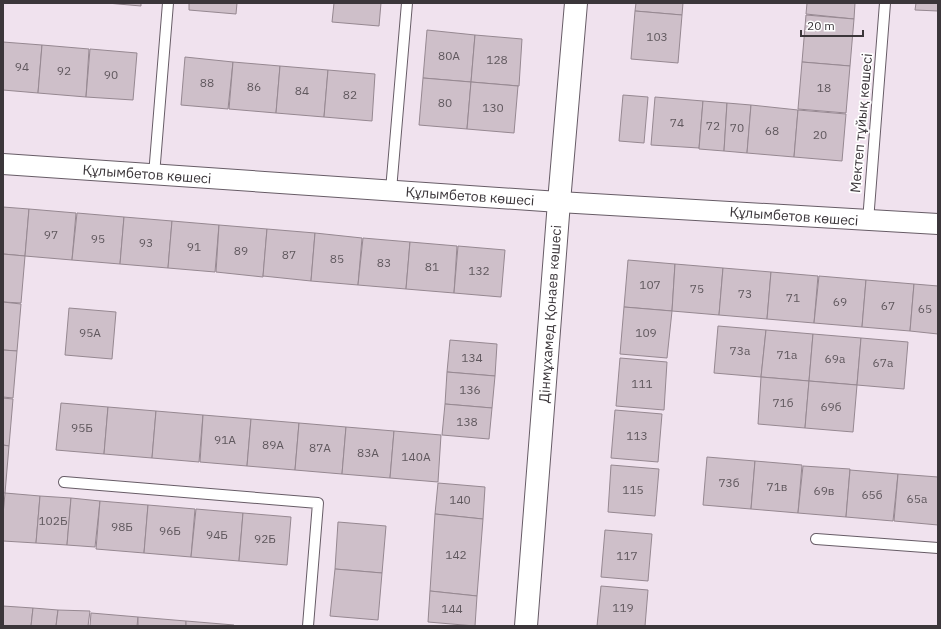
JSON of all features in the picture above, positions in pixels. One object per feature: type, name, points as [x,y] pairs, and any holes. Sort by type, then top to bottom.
[{"type":"street","name":"Дінмұхамед Қонаев көшесі","points":[[526,626],[576,3]]},
{"type":"street","name":"Құлымбетов көшесі","points":[[3,164],[559,202],[938,224]]},
{"type":"lane","points":[[154,174],[168,3]]},
{"type":"lane","points":[[392,190],[407,3]]},
{"type":"lane","name":"Мектеп тұйық көшесі","points":[[868,221],[885,3]]},
{"type":"lane","points":[[64,482],[318,503],[308,626]]},
{"type":"lane","points":[[816,539],[938,548]]},
{"type":"building","points":[[107,3],[141,3],[141,6]]},
{"type":"building","points":[[189,3],[237,3],[236,14],[189,10]]},
{"type":"building","points":[[334,3],[381,3],[379,26],[332,22]]},
{"type":"building","points":[[636,3],[683,3],[682,15],[635,11]]},
{"type":"building","points":[[807,3],[855,3],[854,19],[806,14]]},
{"type":"building","points":[[916,3],[938,3],[938,11],[915,10]]},
{"type":"building","points":[[635,11],[682,15],[678,63],[631,59]]},
{"type":"building","points":[[806,15],[854,19],[850,66],[802,62]]},
{"type":"building","points":[[427,30],[475,35],[471,82],[423,78]]},
{"type":"building","points":[[475,35],[522,39],[519,86],[471,82]]},
{"type":"building","points":[[3,42],[42,45],[38,93],[3,90]]},
{"type":"building","points":[[42,45],[89,49],[86,97],[38,93]]},
{"type":"building","points":[[90,49],[137,53],[133,100],[86,97]]},
{"type":"building","points":[[185,57],[233,62],[228,109],[181,105]]},
{"type":"building","points":[[233,62],[280,66],[276,113],[229,109]]},
{"type":"building","points":[[802,62],[850,66],[846,113],[798,109]]},
{"type":"building","points":[[280,66],[328,70],[324,117],[276,113]]},
{"type":"building","points":[[328,70],[375,74],[372,121],[324,117]]},
{"type":"building","points":[[423,78],[471,82],[467,129],[419,125]]},
{"type":"building","points":[[471,82],[518,86],[514,133],[467,129]]},
{"type":"building","points":[[623,95],[648,97],[644,143],[619,141]]},
{"type":"building","points":[[655,97],[703,101],[699,148],[651,145]]},
{"type":"building","points":[[703,101],[727,103],[724,151],[699,149]]},
{"type":"building","points":[[727,103],[751,105],[747,153],[724,151]]},
{"type":"building","points":[[751,105],[798,110],[794,157],[747,153]]},
{"type":"building","points":[[798,110],[846,114],[842,161],[794,157]]},
{"type":"building","points":[[3,207],[29,209],[25,256],[3,254]]},
{"type":"building","points":[[29,209],[76,213],[72,260],[25,256]]},
{"type":"building","points":[[77,213],[124,217],[120,264],[72,260]]},
{"type":"building","points":[[124,217],[172,221],[168,268],[120,264]]},
{"type":"building","points":[[172,221],[219,225],[215,272],[168,268]]},
{"type":"building","points":[[219,225],[267,229],[263,277],[216,272]]},
{"type":"building","points":[[267,229],[315,233],[311,281],[263,276]]},
{"type":"building","points":[[315,233],[362,238],[358,285],[311,281]]},
{"type":"building","points":[[363,238],[410,242],[406,289],[358,285]]},
{"type":"building","points":[[410,242],[457,246],[454,293],[406,289]]},
{"type":"building","points":[[458,246],[505,250],[501,297],[454,293]]},
{"type":"building","points":[[3,254],[25,256],[21,303],[3,302]]},
{"type":"building","points":[[628,260],[675,264],[672,311],[624,307]]},
{"type":"building","points":[[675,264],[723,268],[719,315],[672,311]]},
{"type":"building","points":[[723,268],[771,272],[767,319],[719,315]]},
{"type":"building","points":[[771,272],[818,276],[814,323],[767,319]]},
{"type":"building","points":[[819,276],[866,280],[862,327],[814,323]]},
{"type":"building","points":[[866,280],[914,284],[910,331],[862,327]]},
{"type":"building","points":[[914,284],[938,286],[938,334],[910,331]]},
{"type":"building","points":[[3,302],[21,304],[17,351],[3,350]]},
{"type":"building","points":[[624,307],[672,311],[667,358],[620,354]]},
{"type":"building","points":[[69,308],[116,312],[112,359],[65,355]]},
{"type":"building","points":[[718,326],[766,330],[761,377],[714,373]]},
{"type":"building","points":[[766,330],[813,334],[809,381],[761,377]]},
{"type":"building","points":[[813,334],[861,338],[857,385],[809,381]]},
{"type":"building","points":[[861,338],[908,342],[904,389],[857,385]]},
{"type":"building","points":[[450,340],[497,344],[495,376],[447,372]]},
{"type":"building","points":[[3,350],[17,351],[13,398],[3,397]]},
{"type":"building","points":[[620,358],[667,362],[664,410],[616,406]]},
{"type":"building","points":[[447,372],[495,376],[492,408],[445,404]]},
{"type":"building","points":[[761,377],[809,381],[805,428],[758,424]]},
{"type":"building","points":[[809,381],[857,385],[853,432],[805,428]]},
{"type":"building","points":[[3,398],[13,399],[9,446],[3,445]]},
{"type":"building","points":[[61,403],[108,407],[104,454],[56,450]]},
{"type":"building","points":[[445,404],[492,408],[489,439],[442,435]]},
{"type":"building","points":[[108,407],[156,411],[152,458],[104,454]]},
{"type":"building","points":[[615,410],[662,414],[658,462],[611,458]]},
{"type":"building","points":[[156,411],[203,415],[199,462],[152,458]]},
{"type":"building","points":[[203,415],[251,419],[247,466],[200,462]]},
{"type":"building","points":[[251,419],[299,423],[295,470],[247,466]]},
{"type":"building","points":[[299,423],[346,427],[342,474],[295,470]]},
{"type":"building","points":[[346,427],[394,431],[390,478],[342,474]]},
{"type":"building","points":[[394,431],[441,435],[438,482],[390,478]]},
{"type":"building","points":[[3,445],[9,446],[5,493],[3,493]]},
{"type":"building","points":[[707,457],[755,461],[751,509],[703,505]]},
{"type":"building","points":[[755,461],[802,465],[798,513],[751,509]]},
{"type":"building","points":[[611,465],[659,469],[655,516],[608,512]]},
{"type":"building","points":[[803,466],[850,469],[846,517],[798,513]]},
{"type":"building","points":[[850,470],[898,474],[893,521],[846,517]]},
{"type":"building","points":[[898,474],[938,477],[938,525],[894,521]]},
{"type":"building","points":[[438,483],[485,487],[483,519],[435,514]]},
{"type":"building","points":[[5,493],[40,496],[36,543],[3,541]]},
{"type":"building","points":[[40,496],[71,498],[67,545],[36,543]]},
{"type":"building","points":[[71,498],[100,501],[95,547],[67,545]]},
{"type":"building","points":[[100,501],[148,505],[144,553],[96,549]]},
{"type":"building","points":[[148,505],[195,509],[191,557],[144,553]]},
{"type":"building","points":[[196,509],[243,513],[239,561],[191,557]]},
{"type":"building","points":[[243,513],[291,517],[287,565],[239,561]]},
{"type":"building","points":[[435,514],[483,519],[477,596],[430,591]]},
{"type":"building","points":[[338,522],[386,526],[382,573],[335,569]]},
{"type":"building","points":[[605,530],[652,534],[648,581],[601,577]]},
{"type":"building","points":[[335,569],[382,573],[378,620],[330,616]]},
{"type":"building","points":[[601,586],[648,590],[645,626],[597,626]]},
{"type":"building","points":[[430,591],[477,596],[475,626],[428,622]]},
{"type":"building","points":[[3,606],[33,608],[31,626],[3,626]]},
{"type":"building","points":[[33,608],[58,610],[56,626],[31,626]]},
{"type":"building","points":[[58,610],[90,611],[88,626],[56,626]]},
{"type":"building","points":[[91,613],[138,617],[137,626],[90,626]]},
{"type":"building","points":[[138,617],[186,621],[186,626],[138,626]]},
{"type":"building","points":[[186,621],[234,625],[186,626]]}]
